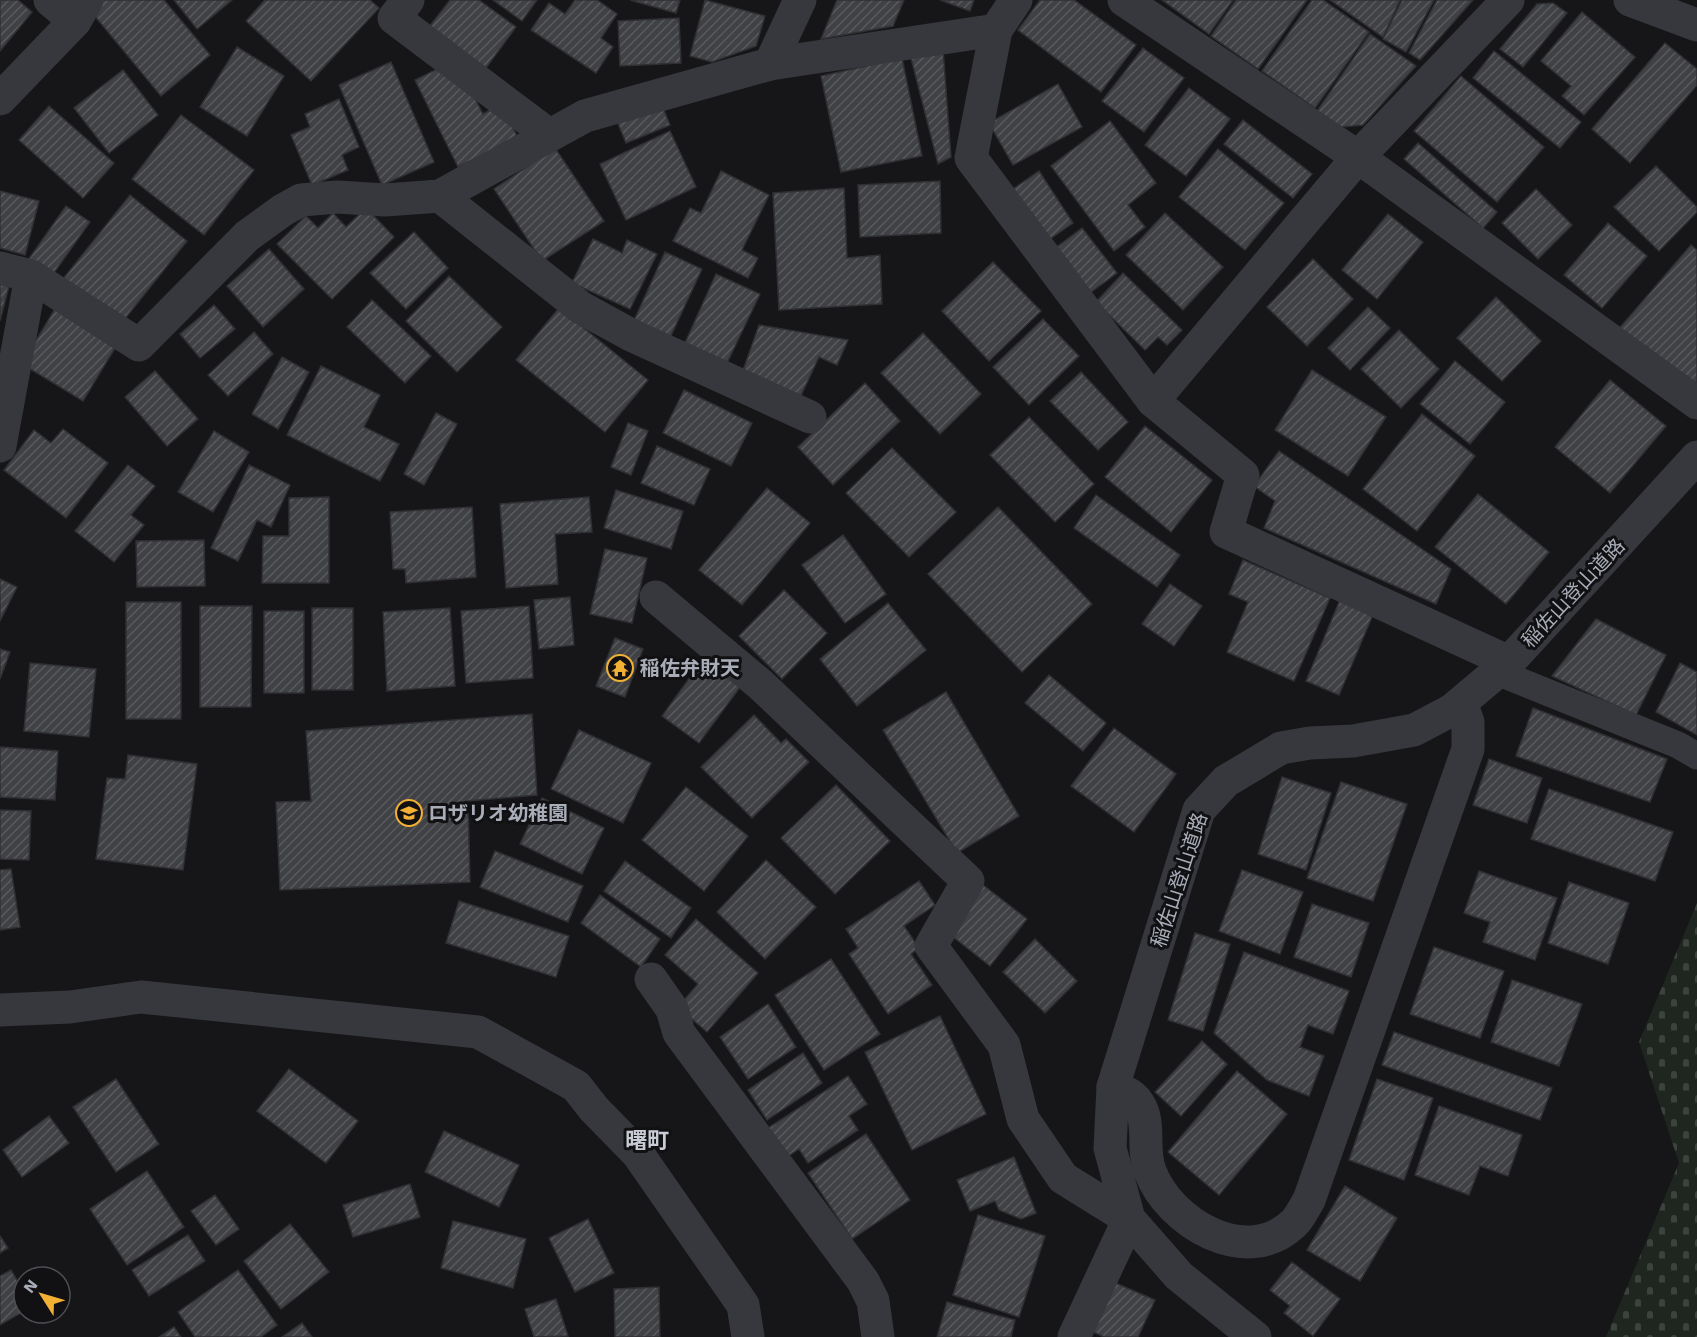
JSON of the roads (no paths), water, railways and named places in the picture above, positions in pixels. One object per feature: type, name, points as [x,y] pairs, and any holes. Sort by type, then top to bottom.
[{"type":"street","points":[[0,99],[81,10],[50,0]]},
{"type":"street","points":[[408,0],[394,18],[549,135]]},
{"type":"street","points":[[770,64],[800,0]]},
{"type":"street","points":[[1016,0],[996,30],[972,158],[1153,401],[1243,475],[1226,532],[1503,667]]},
{"type":"street","points":[[1125,0],[1358,157],[1697,403]]},
{"type":"street","points":[[1153,401],[1358,157],[1508,0]]},
{"type":"street","points":[[1630,0],[1697,25]]},
{"type":"street","points":[[0,447],[15,272],[139,345],[247,236],[301,200],[338,197],[407,200],[440,196],[585,116],[770,64],[996,30]]},
{"type":"street","points":[[440,196],[580,307],[631,335],[810,417]]},
{"type":"street","name":"稲佐山登山道路","points":[[1255,1337],[1179,1276],[1129,1220],[1110,1148],[1113,1087],[1199,810],[1226,781],[1281,748],[1310,743],[1353,741],[1414,730],[1461,703],[1503,667],[1697,457]]},
{"type":"street","points":[[656,597],[761,685],[968,881],[931,946],[1004,1045],[1023,1119],[1063,1178],[1129,1220],[1074,1337]]},
{"type":"street","points":[[1113,1087],[1131,1094],[1142,1110],[1150,1172],[1175,1212],[1194,1226],[1243,1242],[1258,1242],[1277,1235],[1294,1223],[1309,1200],[1468,749],[1468,722],[1461,703]]},
{"type":"street","points":[[651,979],[672,1009],[678,1033],[863,1281],[873,1301],[878,1337]]},
{"type":"street","points":[[0,1011],[70,1007],[141,997],[478,1032],[576,1086],[638,1154],[743,1305],[748,1337]]},
{"type":"lane","points":[[1503,667],[1678,745],[1697,756]]},
{"type":"place","name":"稲佐弁財天","points":[[620,668]]},
{"type":"place","name":"ロザリオ幼稚園","points":[[409,813]]},
{"type":"district","name":"曙町","points":[[647,1140]]}]
